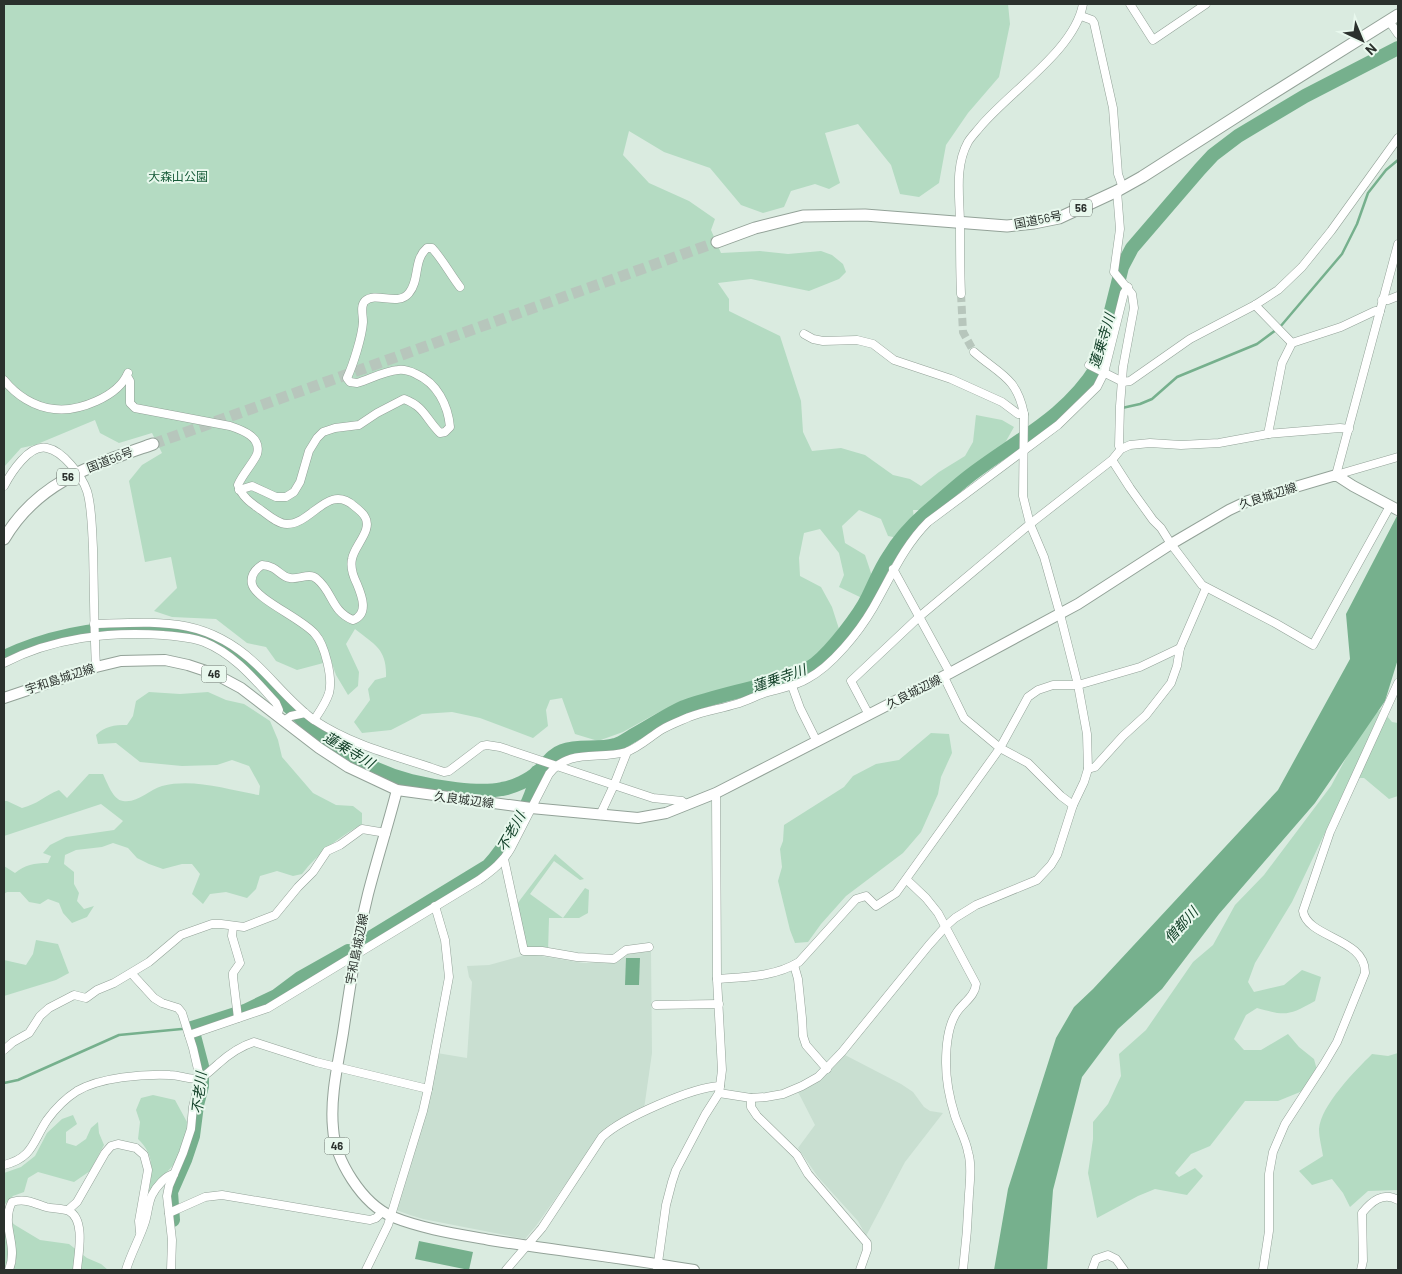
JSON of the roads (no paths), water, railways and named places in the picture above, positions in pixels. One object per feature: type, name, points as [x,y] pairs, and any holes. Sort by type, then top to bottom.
[{"type":"highway","name":"国道56号","points":[[717,242],[755,228],[803,216],[865,215],[1008,226],[1059,218],[1142,177],[1267,96],[1394,18]]},
{"type":"highway","name":"国道56号","points":[[4,539],[10,528],[32,503],[55,484],[76,473],[153,444]]},
{"type":"main road","points":[[1336,475],[1352,486],[1394,508]]},
{"type":"main road","name":"久良城辺線","points":[[397,790],[600,815],[638,818],[666,813],[716,793],[947,675],[1060,614],[1229,510],[1248,501],[1336,475]]},
{"type":"main road","name":"宇和島城辺線","points":[[4,698],[96,667],[121,661],[166,660],[188,665],[215,674],[241,688],[319,748],[348,767],[397,790],[368,893],[355,955],[337,1068],[333,1130],[338,1150],[348,1174],[372,1203],[387,1214],[448,1232],[658,1267],[694,1270]]},
{"type":"street","points":[[960,294],[959,181],[962,159],[968,142],[988,117],[1058,50],[1072,33],[1081,16],[1083,4]]},
{"type":"street","points":[[1130,4],[1153,40],[1206,4]]},
{"type":"street","points":[[1081,16],[1092,20],[1094,23],[1113,108],[1120,189],[1120,229],[1114,272],[1132,294],[1134,308],[1123,367],[1119,446],[1121,449]]},
{"type":"street","points":[[1394,18],[1398,34]]},
{"type":"street","points":[[1089,365],[1123,382],[1130,381],[1190,339],[1255,305],[1278,290],[1302,267],[1331,232],[1398,138]]},
{"type":"street","points":[[1336,475],[1398,244]]},
{"type":"street","points":[[239,490],[252,486],[276,498],[286,497],[294,492],[300,482],[309,451],[323,432],[335,428],[358,425],[404,399],[415,403],[422,409],[440,433],[445,432],[450,427],[449,416],[437,390],[425,378],[407,370],[397,370],[357,382],[350,382],[347,378],[363,326],[362,307],[364,301],[370,298],[397,299],[409,294],[413,286],[421,253],[427,248],[432,248],[438,254],[445,268],[460,287]]},
{"type":"street","points":[[189,1035],[268,1008],[479,880],[504,859],[555,766],[565,760],[581,756],[627,752],[664,728],[689,717],[738,704],[754,696],[792,686],[805,681],[829,664],[873,609],[906,546],[928,522],[1072,413],[1097,387],[1104,373],[1126,285]]},
{"type":"street","points":[[1382,300],[1398,296]]},
{"type":"street","points":[[1255,305],[1292,343]]},
{"type":"street","points":[[1268,434],[1282,362],[1292,343],[1341,327],[1375,311],[1380,311]]},
{"type":"street","points":[[804,334],[823,342],[857,340],[873,344],[894,360],[952,379],[1002,402],[1018,414],[1024,414]]},
{"type":"street","points":[[506,1270],[542,1228],[602,1137],[610,1130],[655,1107],[699,1090],[720,1090],[751,1098],[783,1094],[818,1077],[827,1069],[946,926],[955,918],[976,906],[1037,880],[1045,873],[1057,855],[1073,805],[1088,769],[1087,734],[1078,685],[1060,614],[1044,557],[1030,524],[1023,496],[1024,414],[1021,401],[1016,388],[1006,377],[974,352]]},
{"type":"street","points":[[4,380],[22,397],[43,407],[55,409],[75,406],[104,397],[118,387],[128,373],[130,403],[135,408],[230,426],[242,430],[254,438],[258,446],[257,456],[242,475],[238,485],[239,490],[244,497],[276,520],[286,524],[297,522],[332,499],[342,499],[350,502],[365,516],[367,524],[352,558],[352,573],[364,603],[362,613],[357,618],[353,620],[346,617],[334,605],[327,591],[316,578],[308,576],[294,579],[287,578],[272,566],[262,565],[256,569],[252,576],[252,584],[255,589],[268,601],[305,624],[316,634],[323,648],[330,678],[330,690],[325,703],[314,720]]},
{"type":"street","points":[[870,715],[851,681],[919,617],[1030,524],[1112,460],[1121,449],[1130,445],[1150,443],[1181,445],[1220,443],[1268,434],[1340,428],[1349,429]]},
{"type":"street","points":[[4,486],[21,460],[44,447],[55,449],[65,457],[88,493],[94,585],[96,667]]},
{"type":"street","points":[[1336,475],[1398,456]]},
{"type":"street","points":[[1112,460],[1153,520],[1206,588],[1314,645],[1394,508]]},
{"type":"street","points":[[893,569],[947,675],[964,718],[1000,748],[1028,763],[1073,805]]},
{"type":"street","points":[[1088,769],[1094,768],[1157,702],[1171,683],[1180,648],[1206,588]]},
{"type":"street","points":[[94,624],[168,624],[188,626],[205,631],[241,652],[314,720],[352,742],[390,756],[444,772],[449,771],[482,746],[500,747],[653,798],[682,801],[688,805]]},
{"type":"street","points":[[4,662],[36,650],[82,637],[133,633],[180,636],[204,642],[243,667],[276,703],[280,718],[305,713]]},
{"type":"street","points":[[717,980],[766,975],[794,966],[856,899],[866,896],[876,906],[896,893],[1000,748],[1028,698],[1038,690],[1053,685],[1078,685],[1140,667],[1180,648]]},
{"type":"street","points":[[792,686],[800,708],[817,742]]},
{"type":"street","points":[[1263,1270],[1269,1231],[1269,1174],[1273,1152],[1285,1124],[1337,1042],[1365,973],[1365,964],[1358,954],[1340,941],[1308,923],[1303,911],[1330,832],[1398,686]]},
{"type":"street","points":[[600,815],[627,752]]},
{"type":"street","points":[[658,1267],[666,1205],[674,1176],[720,1090],[722,1070],[717,980],[716,793]]},
{"type":"street","points":[[4,1050],[28,1033],[40,1016],[49,1008],[74,995],[86,998],[97,990],[132,974],[150,962],[181,935],[212,924],[244,927],[275,915],[313,872],[327,851],[340,845],[362,829],[386,833]]},
{"type":"street","points":[[504,859],[507,864],[524,951],[542,951],[577,957],[614,959],[626,950],[649,946]]},
{"type":"street","points":[[907,880],[926,898],[946,926],[976,984],[975,989],[956,1012],[946,1053],[946,1066],[954,1113],[969,1152],[969,1206],[963,1270]]},
{"type":"street","points":[[366,1270],[423,1111],[428,1089],[449,977],[445,940],[435,906]]},
{"type":"street","points":[[233,926],[232,936],[240,963],[233,972],[238,1018]]},
{"type":"street","points":[[794,966],[798,979],[803,1036],[806,1046],[827,1069]]},
{"type":"street","points":[[132,974],[154,998],[162,1003],[178,1008],[182,1013],[200,1078],[193,1107],[191,1129],[169,1186],[168,1196],[172,1240],[171,1270]]},
{"type":"street","points":[[656,1005],[719,1004]]},
{"type":"street","points":[[4,1165],[24,1155],[36,1142],[47,1121],[62,1104],[78,1091],[97,1083],[130,1077],[169,1075],[190,1079],[200,1078],[246,1044],[254,1042],[337,1068],[428,1089]]},
{"type":"street","points":[[751,1098],[751,1107],[758,1116],[797,1154],[808,1174],[867,1242],[867,1250],[860,1270]]},
{"type":"street","points":[[68,1210],[76,1202],[111,1146],[118,1144],[136,1148],[144,1155],[148,1170],[139,1221],[140,1232]]},
{"type":"street","points":[[126,1270],[144,1223],[151,1196],[157,1187],[170,1175],[174,1174]]},
{"type":"street","points":[[169,1214],[205,1197],[222,1195],[370,1220],[387,1214]]},
{"type":"street","points":[[1361,1270],[1363,1260],[1362,1213],[1371,1202],[1382,1196],[1394,1197],[1398,1200]]},
{"type":"street","points":[[9,1270],[12,1256],[6,1221],[7,1211],[12,1202],[22,1199],[52,1209],[68,1210],[72,1214],[78,1223],[80,1235],[77,1270]]},
{"type":"street","points":[[1092,1270],[1096,1260],[1108,1255],[1116,1259],[1124,1270]]},
{"type":"water","name":"僧都川","points":[[1398,514],[1398,659],[1385,701],[1315,803],[1219,914],[1162,989],[1118,1029],[1082,1077],[1053,1190],[1047,1270],[994,1270],[1008,1189],[1056,1038],[1074,1007],[1093,989],[1278,790],[1350,659],[1346,614]]},
{"type":"water","points":[[626,958],[640,958],[639,985],[625,985]]},
{"type":"water","points":[[419,1241],[473,1252],[469,1270],[415,1259]]},
{"type":"waterway","name":"蓮乗寺川","points":[[4,657],[42,642],[102,630],[143,628],[198,633],[237,655],[297,715],[342,750],[375,769],[411,781],[481,791],[502,789],[521,783],[534,775],[562,751],[617,744],[684,707],[767,684],[802,672],[822,658],[851,623],[864,605],[886,561],[912,526],[968,477],[1054,415],[1084,385],[1097,367],[1122,267],[1132,248],[1213,155],[1238,136],[1305,96],[1398,48]]},
{"type":"waterway","points":[[1122,408],[1152,399],[1177,377],[1257,344],[1280,327],[1342,254],[1357,224],[1368,193],[1386,170],[1398,160]]},
{"type":"waterway","name":"不老川","points":[[365,941],[488,866],[511,835],[525,809],[537,772]]},
{"type":"waterway","name":"不老川","points":[[173,1220],[171,1192],[193,1136],[197,1105],[202,1086],[202,1066],[192,1028],[245,1011],[276,996],[300,978],[348,951]]},
{"type":"waterway","points":[[4,1083],[18,1080],[119,1035],[192,1028]]},
{"type":"tunnel","points":[[153,444],[717,242]]},
{"type":"tunnel","points":[[961,294],[963,332],[974,352]]},
{"type":"park label","name":"大森山公園","points":[[178,177]]}]
